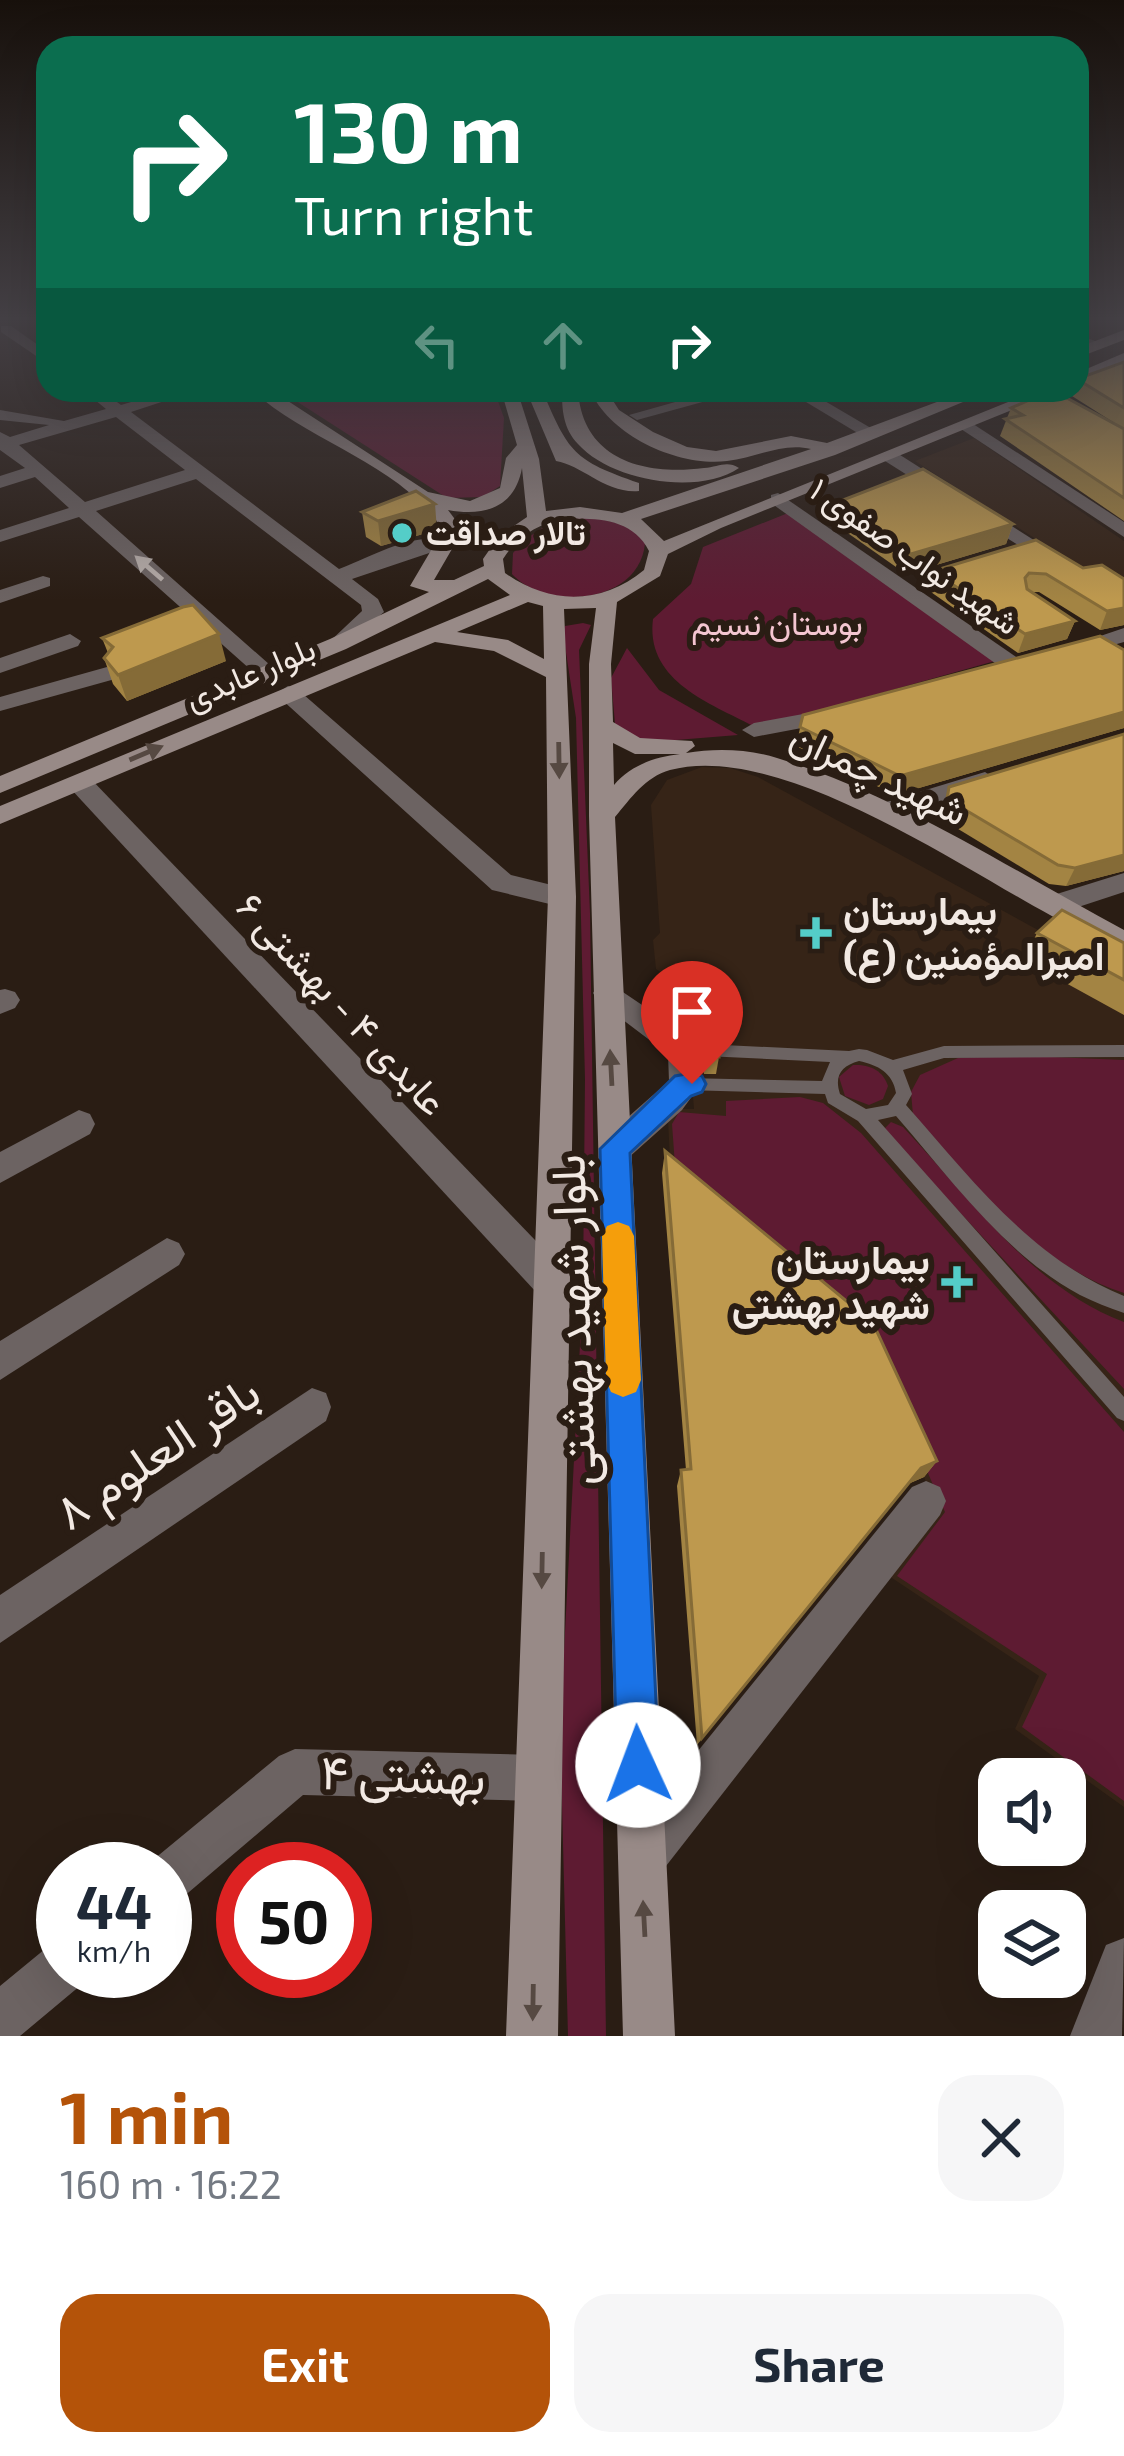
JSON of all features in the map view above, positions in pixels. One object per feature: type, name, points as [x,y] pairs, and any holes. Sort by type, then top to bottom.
[{"type":"main road","points":[[292,411],[413,491],[451,522],[453,530],[420,586],[459,586]]},
{"type":"main road","points":[[515,411],[533,479],[537,518]]},
{"type":"main road","points":[[542,411],[565,480]]},
{"type":"main road","points":[[571,411],[577,430],[624,467],[675,476],[723,470],[760,449]]},
{"type":"main road","points":[[611,411],[651,439],[704,456],[802,439],[829,451]]},
{"type":"main road","points":[[541,599],[503,583],[493,569],[498,549],[537,518],[567,512],[617,518],[680,501],[931,411]]},
{"type":"main road","points":[[658,551],[714,524],[1009,411]]},
{"type":"main road","points":[[552,439],[582,469],[622,486],[722,489]]},
{"type":"main road","points":[[598,451],[642,457],[651,449],[651,439]]},
{"type":"main road","points":[[413,491],[457,507],[490,504],[509,490],[515,458],[526,446]]},
{"type":"main road","points":[[533,479],[565,480],[617,518],[652,536],[658,562],[645,581],[608,600]]},
{"type":"main road","points":[[680,501],[675,506],[681,518],[714,524]]},
{"type":"main road","name":"بلوار عابدی","points":[[0,784],[338,644],[493,569]]},
{"type":"main road","name":"بلوار عابدی","points":[[0,816],[427,635],[541,599],[608,600]]},
{"type":"main road","name":"بلوار شهید بهشتی","points":[[532,2036],[562,897],[555,659],[550,619],[541,599]]},
{"type":"main road","name":"بلوار شهید بهشتی","points":[[608,600],[602,643],[602,816],[649,2036]]},
{"type":"main road","points":[[427,635],[500,645],[555,659],[582,637],[602,643]]},
{"type":"main road","points":[[600,724],[622,742],[649,749],[706,744],[755,748],[825,776],[882,812]]},
{"type":"main road","name":"شهید چمران","points":[[602,816],[646,770],[717,756],[771,764],[882,812],[1124,944]]},
{"type":"street","points":[[2,442],[117,411]]},
{"type":"street","points":[[121,411],[371,603],[373,612],[338,644]]},
{"type":"street","points":[[637,415],[653,411]]},
{"type":"street","points":[[831,411],[872,434]]},
{"type":"street","points":[[0,415],[74,424]]},
{"type":"street","points":[[967,425],[1124,531]]},
{"type":"street","points":[[2,442],[268,673]]},
{"type":"street","points":[[891,457],[1085,580]]},
{"type":"street","points":[[0,482],[38,470]]},
{"type":"street","points":[[0,536],[201,471]]},
{"type":"street","name":"شهید نواب صفوی ۱","points":[[778,500],[912,583],[1014,666]]},
{"type":"street","points":[[340,576],[419,546],[443,545]]},
{"type":"street","points":[[1011,552],[1033,545]]},
{"type":"street","points":[[0,597],[43,582]]},
{"type":"street","points":[[1064,621],[1124,661]]},
{"type":"street","points":[[978,676],[1124,635]]},
{"type":"street","points":[[0,666],[70,641]]},
{"type":"street","points":[[0,704],[107,674]]},
{"type":"street","points":[[288,693],[502,883],[562,897]]},
{"type":"street","points":[[754,730],[852,710]]},
{"type":"street","points":[[882,812],[1014,772]]},
{"type":"street","name":"عابدی ۴ - بهشتی ۶","points":[[79,782],[549,1280]]},
{"type":"street","points":[[1054,905],[1124,882]]},
{"type":"street","points":[[608,994],[683,1049],[685,1084],[615,1149]]},
{"type":"street","points":[[0,1169],[79,1124]]},
{"type":"street","points":[[0,1362],[167,1255]]},
{"type":"street","name":"باقر العلوم ۸","points":[[0,1621],[312,1408]]},
{"type":"street","points":[[641,1860],[926,1501]]},
{"type":"street","name":"بهشتی ۴","points":[[192,1858],[295,1772],[537,1778]]},
{"type":"street","points":[[1096,2036],[1124,1964]]},
{"type":"street","points":[[0,2019],[36,1989]]},
{"type":"lane","points":[[683,1049],[871,1056],[892,1067],[903,1084],[897,1106],[882,1115],[864,1116]]},
{"type":"lane","points":[[892,1067],[944,1052],[1124,1052]]},
{"type":"lane","points":[[848,1057],[831,1068],[829,1088],[844,1107],[864,1116],[1124,1412]]},
{"type":"lane","points":[[685,1084],[829,1088]]},
{"type":"lane","points":[[897,1106],[1030,1251],[1071,1284],[1124,1305]]},
{"type":"shaded area","points":[[974,438],[1124,541],[1124,596],[915,461]]},
{"type":"shaded area","name":"بیمارستان شهید بهشتی","points":[[702,767],[730,768],[758,777],[1124,977],[1124,1807],[1086,1780],[1086,1758],[1056,1758],[1015,1729],[1039,1676],[889,1576],[939,1511],[864,1342],[671,1180],[668,1120],[676,1109],[694,1109],[690,1061],[698,1043],[692,1027],[692,993],[656,969],[653,940],[660,933],[651,805],[667,780]]},
{"type":"green space","points":[[312,411],[502,411],[500,486],[483,497],[447,498]]},
{"type":"green space","name":"بوستان نسیم","points":[[788,513],[995,661],[757,728],[685,688],[660,659],[653,641],[653,619],[691,584],[703,547]]},
{"type":"green space","points":[[588,516],[629,526],[645,543],[627,579],[610,590],[568,597],[546,594],[512,574],[513,553],[530,537],[555,523]]},
{"type":"green space","points":[[591,625],[579,650],[590,913],[606,2036],[568,2036],[560,1728],[583,1287],[585,1079],[576,718],[563,633],[565,626]]},
{"type":"green space","points":[[627,648],[659,690],[738,735],[639,743],[615,724],[611,678]]},
{"type":"green space","points":[[958,1058],[1124,1060],[1124,1293],[1093,1281],[1035,1243],[982,1194],[913,1115],[911,1092],[920,1075]]},
{"type":"green space","points":[[853,1065],[870,1067],[883,1076],[888,1086],[883,1099],[869,1105],[845,1096],[839,1077]]},
{"type":"green space","points":[[800,1097],[823,1103],[861,1133],[1124,1432],[1124,1801],[1086,1773],[1086,1758],[1065,1758],[1022,1727],[1047,1674],[897,1576],[945,1512],[870,1341],[676,1179],[672,1124],[679,1112],[726,1116],[726,1101]]},
{"type":"green space","points":[[891,1122],[903,1127],[1031,1263],[1060,1287],[1124,1322],[1124,1389],[887,1134],[885,1128]]},
{"type":"building","points":[[1016,411],[1091,411],[1124,429],[1124,498],[1005,419],[1023,415]]},
{"type":"building","points":[[923,469],[1013,524],[911,554],[835,503]]},
{"type":"building","points":[[416,491],[435,504],[378,521],[362,512]]},
{"type":"building","points":[[1036,540],[1083,568],[1102,565],[1124,579],[1124,608],[1107,611],[1046,574],[1029,573],[1027,589],[1075,621],[1025,634],[933,571]]},
{"type":"building","points":[[193,605],[219,634],[118,675],[104,658],[113,647],[102,638]]},
{"type":"building","points":[[1100,636],[1124,650],[1124,712],[900,776],[800,727],[803,715]]},
{"type":"building","points":[[1124,734],[1124,855],[1075,868],[1058,865],[947,799],[949,787]]},
{"type":"building","points":[[1062,910],[1124,943],[1124,980],[1037,933]]},
{"type":"building","points":[[705,1043],[718,1044],[719,1057],[707,1057]]},
{"type":"building","points":[[665,1151],[873,1323],[937,1461],[921,1468],[702,1738],[681,1470],[691,1469]]},
{"type":"slow traffic","points":[[618,1236],[623,1380]]},
{"type":"place","name":"تالار صداقت","points":[[402,533]]},
{"type":"place","name":"بیمارستان امیرالمؤمنین (ع)","points":[[816,933]]},
{"type":"place","name":"بیمارستان شهید بهشتی","points":[[957,1282]]},
{"type":"route","points":[[638,1765],[615,1149],[685,1084],[692,1084]]}]
